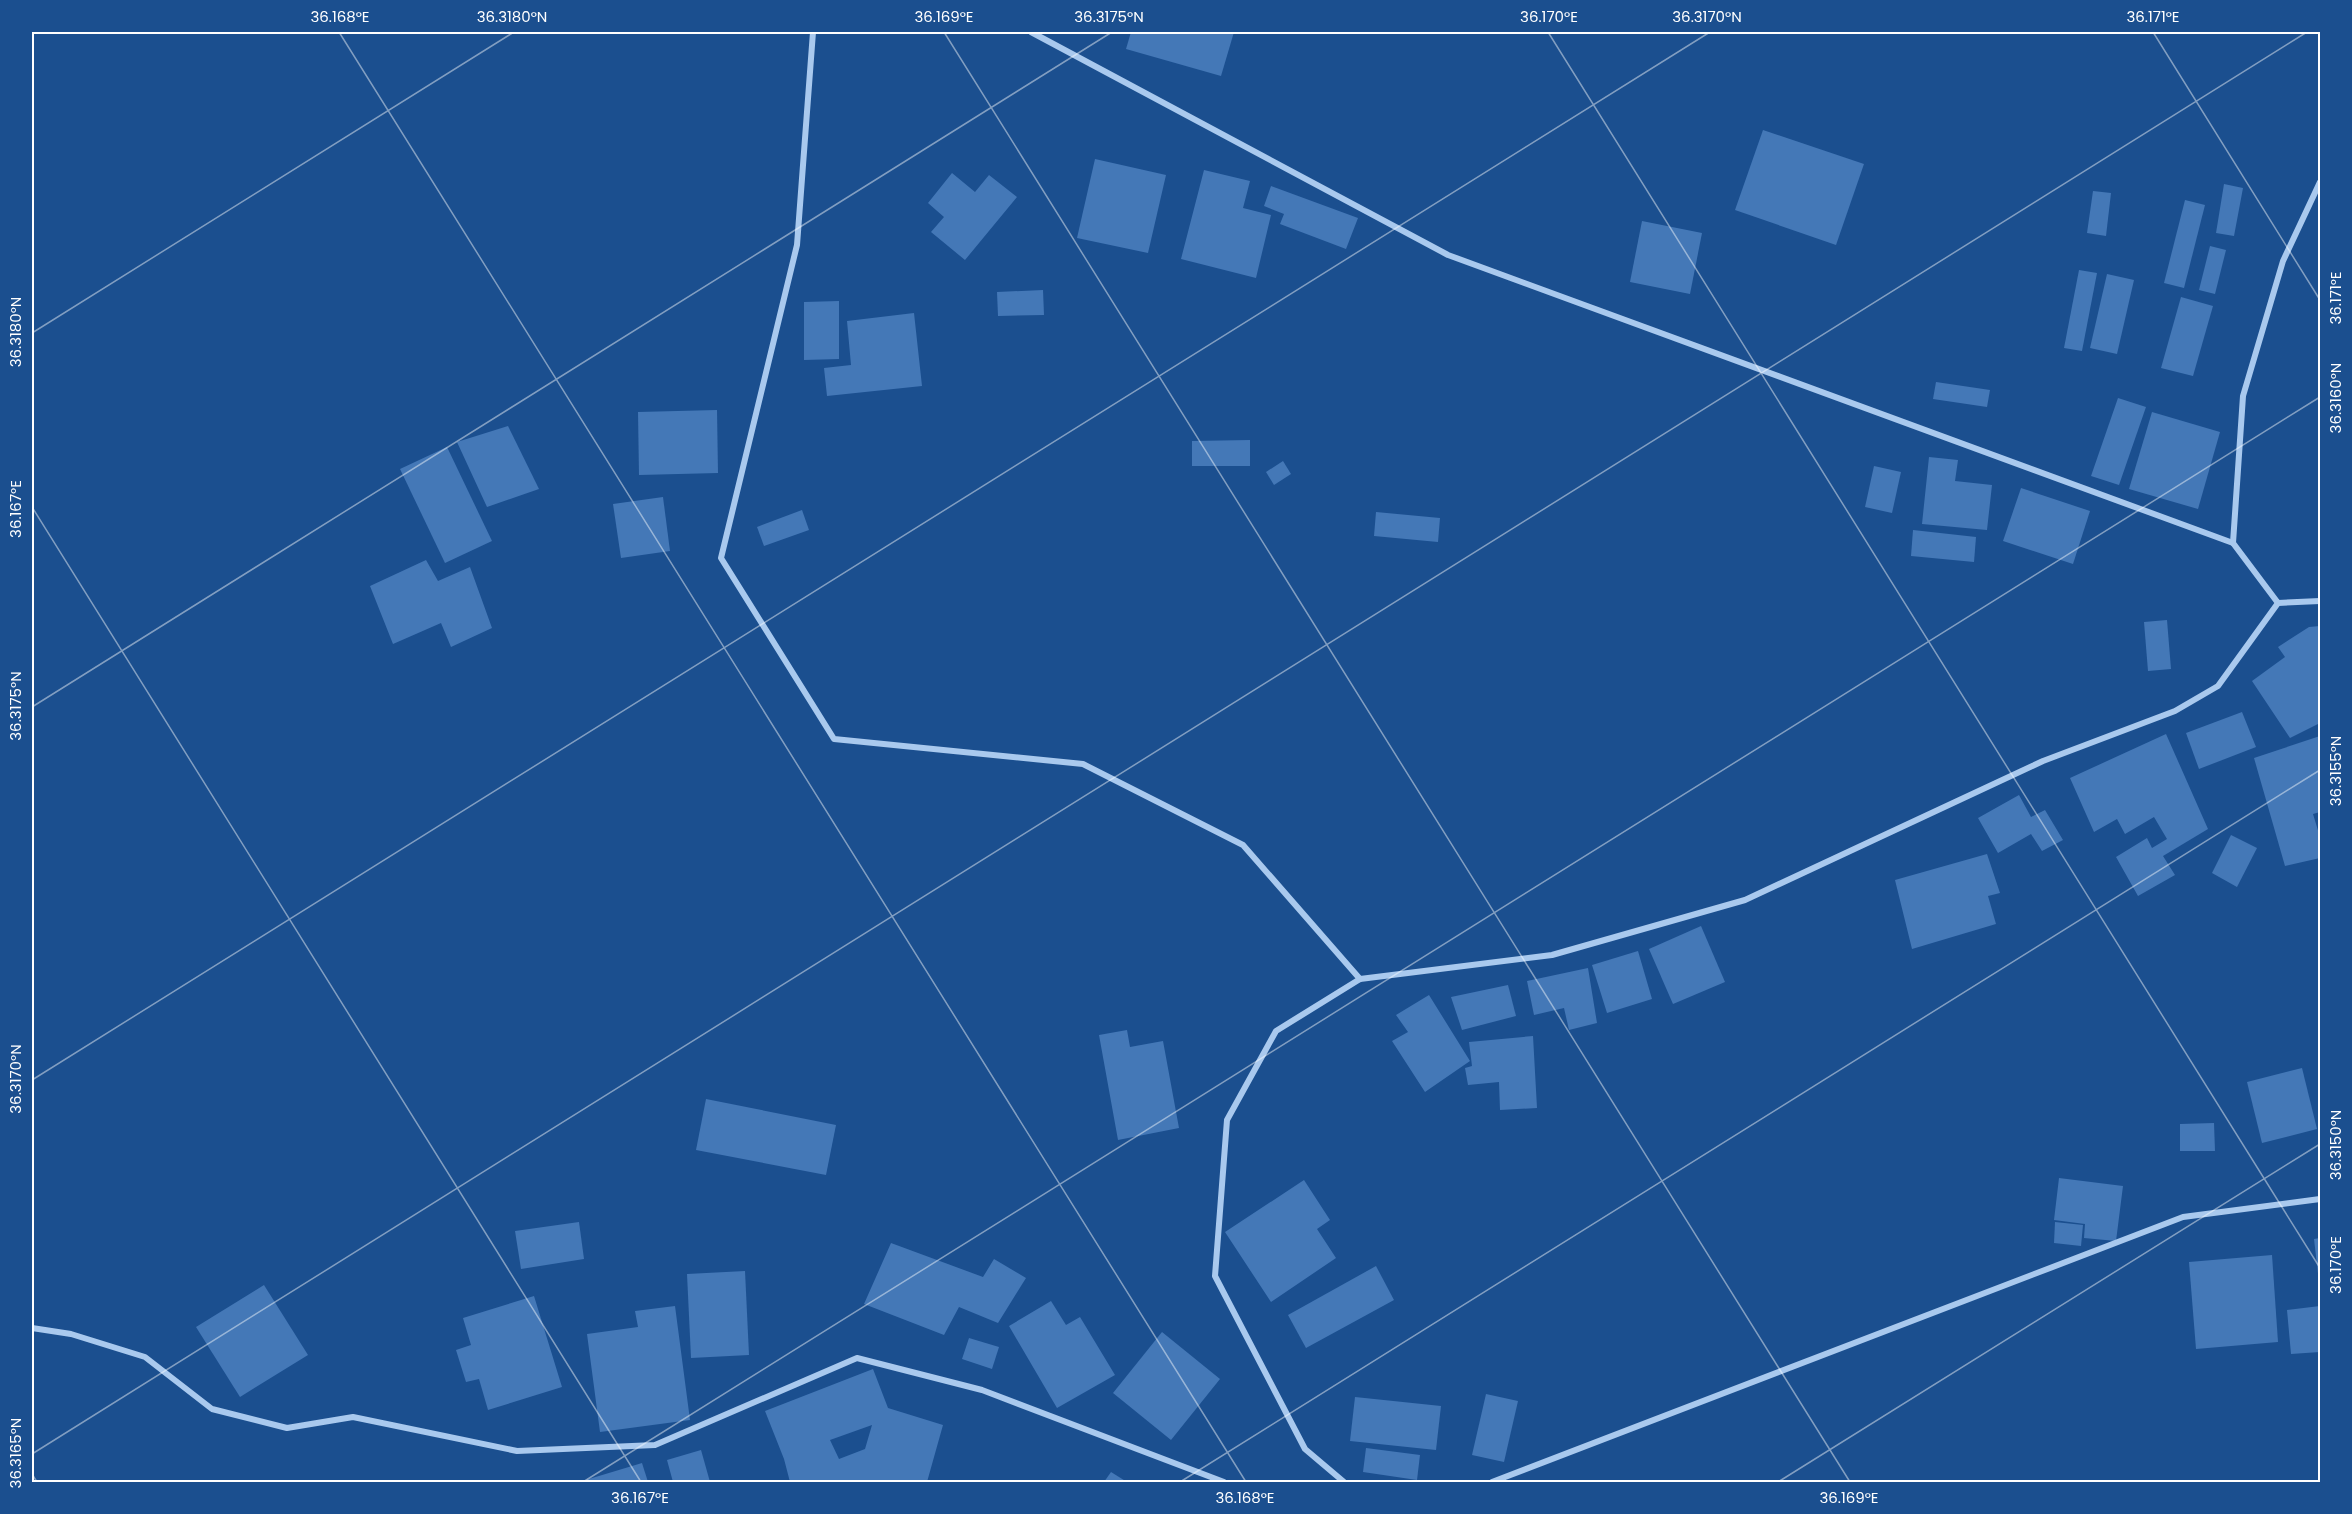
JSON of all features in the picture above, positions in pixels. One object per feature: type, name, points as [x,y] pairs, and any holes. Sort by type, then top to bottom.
[{"type":"street","points":[[813,32],[797,245],[721,558],[834,739],[1083,764],[1243,845],[1360,979]]},
{"type":"street","points":[[1031,32],[1448,255],[2233,543],[2278,603]]},
{"type":"street","points":[[2233,543],[2243,396],[2283,261],[2320,182]]},
{"type":"street","points":[[2278,603],[2320,601]]},
{"type":"street","points":[[1344,1482],[1305,1449],[1215,1276],[1227,1120],[1276,1032],[1360,979],[1552,955],[1745,900],[2043,761],[2175,711],[2218,686],[2278,603]]},
{"type":"street","points":[[1492,1482],[2183,1217],[2320,1199]]},
{"type":"street","points":[[32,1328],[71,1334],[145,1357],[212,1409],[255,1420],[287,1428],[353,1417],[517,1451],[656,1445],[856,1358],[982,1390],[1224,1482]]},
{"type":"building","points":[[1131,32],[1234,32],[1221,76],[1126,49]]},
{"type":"building","points":[[1763,130],[1864,164],[1836,245],[1735,210]]},
{"type":"building","points":[[1095,159],[1166,175],[1148,253],[1077,238]]},
{"type":"building","points":[[1204,170],[1250,181],[1243,208],[1271,215],[1256,278],[1181,259]]},
{"type":"building","points":[[952,173],[975,192],[989,175],[1017,197],[965,260],[931,232],[944,217],[928,203]]},
{"type":"building","points":[[2224,184],[2243,188],[2234,236],[2216,233]]},
{"type":"building","points":[[1271,186],[1358,218],[1346,249],[1280,224],[1284,214],[1264,206]]},
{"type":"building","points":[[2093,191],[2111,193],[2106,236],[2087,233]]},
{"type":"building","points":[[2185,200],[2205,205],[2184,288],[2164,283]]},
{"type":"building","points":[[1642,221],[1702,233],[1690,294],[1630,282]]},
{"type":"building","points":[[2210,246],[2226,250],[2215,294],[2199,290]]},
{"type":"building","points":[[2079,270],[2097,273],[2082,351],[2064,348]]},
{"type":"building","points":[[2107,274],[2134,280],[2117,354],[2090,348]]},
{"type":"building","points":[[1043,290],[1044,315],[998,316],[997,292]]},
{"type":"building","points":[[2181,297],[2213,306],[2193,376],[2161,368]]},
{"type":"building","points":[[839,301],[839,359],[804,360],[804,302]]},
{"type":"building","points":[[914,313],[922,386],[827,396],[824,368],[851,365],[847,321]]},
{"type":"building","points":[[1936,382],[1990,390],[1987,407],[1933,399]]},
{"type":"building","points":[[2118,398],[2146,407],[2119,485],[2091,476]]},
{"type":"building","points":[[717,410],[718,473],[639,475],[638,412]]},
{"type":"building","points":[[2152,412],[2220,432],[2198,509],[2129,489]]},
{"type":"building","points":[[508,426],[539,489],[487,507],[457,442]]},
{"type":"building","points":[[1250,440],[1250,466],[1192,466],[1192,441]]},
{"type":"building","points":[[447,447],[492,541],[445,563],[400,469]]},
{"type":"building","points":[[1929,457],[1958,460],[1955,481],[1992,485],[1987,530],[1922,524]]},
{"type":"building","points":[[1283,461],[1291,474],[1274,485],[1266,472]]},
{"type":"building","points":[[1874,466],[1901,472],[1892,513],[1865,507]]},
{"type":"building","points":[[2021,488],[2090,511],[2073,564],[2003,541]]},
{"type":"building","points":[[663,497],[670,551],[621,558],[613,504]]},
{"type":"building","points":[[802,510],[809,530],[764,546],[757,527]]},
{"type":"building","points":[[1376,512],[1440,518],[1438,542],[1374,536]]},
{"type":"building","points":[[1913,530],[1976,537],[1974,562],[1911,556]]},
{"type":"building","points":[[426,560],[438,581],[470,567],[492,628],[451,647],[441,623],[393,644],[370,586]]},
{"type":"building","points":[[2167,620],[2171,669],[2148,671],[2144,622]]},
{"type":"building","points":[[2320,626],[2320,723],[2290,738],[2252,681],[2285,657],[2278,647],[2309,627]]},
{"type":"building","points":[[2242,712],[2256,747],[2199,769],[2186,733]]},
{"type":"building","points":[[2166,734],[2208,829],[2163,856],[2175,875],[2138,896],[2116,857],[2147,838],[2152,848],[2167,839],[2154,817],[2125,834],[2117,819],[2094,832],[2070,778]]},
{"type":"building","points":[[2320,736],[2320,812],[2313,814],[2320,837],[2320,858],[2285,866],[2254,758]]},
{"type":"building","points":[[2019,795],[2031,817],[2045,810],[2063,840],[2042,851],[2031,834],[1998,853],[1978,818]]},
{"type":"building","points":[[2231,835],[2257,848],[2237,887],[2212,873]]},
{"type":"building","points":[[1987,854],[2000,893],[1988,896],[1996,924],[1912,949],[1895,880]]},
{"type":"building","points":[[1701,926],[1725,982],[1673,1004],[1649,949]]},
{"type":"building","points":[[1638,951],[1652,999],[1607,1013],[1592,965]]},
{"type":"building","points":[[1588,968],[1597,1023],[1569,1030],[1564,1008],[1534,1015],[1527,981]]},
{"type":"building","points":[[1508,985],[1516,1016],[1462,1030],[1451,997]]},
{"type":"building","points":[[1429,995],[1470,1061],[1425,1092],[1392,1041],[1408,1032],[1396,1015]]},
{"type":"building","points":[[1127,1030],[1130,1047],[1163,1041],[1179,1128],[1118,1140],[1099,1035]]},
{"type":"building","points":[[1533,1036],[1537,1108],[1500,1110],[1499,1082],[1468,1085],[1465,1068],[1472,1066],[1469,1042]]},
{"type":"building","points":[[2302,1068],[2317,1129],[2262,1143],[2247,1082]]},
{"type":"building","points":[[706,1099],[836,1125],[826,1175],[696,1150]]},
{"type":"building","points":[[2214,1123],[2215,1151],[2180,1151],[2180,1124]]},
{"type":"building","points":[[2059,1178],[2123,1186],[2116,1241],[2084,1238],[2085,1224],[2054,1220]]},
{"type":"building","points":[[1304,1180],[1330,1220],[1317,1229],[1336,1258],[1271,1302],[1225,1232]]},
{"type":"building","points":[[579,1222],[584,1259],[521,1269],[515,1231]]},
{"type":"building","points":[[2055,1222],[2083,1225],[2081,1246],[2054,1243]]},
{"type":"building","points":[[2320,1238],[2320,1282],[2319,1282],[2314,1239]]},
{"type":"building","points":[[891,1243],[983,1277],[994,1259],[1026,1278],[998,1323],[959,1307],[944,1335],[864,1304]]},
{"type":"building","points":[[2272,1255],[2278,1342],[2196,1349],[2189,1262]]},
{"type":"building","points":[[1376,1266],[1394,1300],[1306,1348],[1288,1315]]},
{"type":"building","points":[[745,1271],[749,1355],[691,1358],[687,1274]]},
{"type":"building","points":[[264,1285],[308,1355],[240,1397],[196,1327]]},
{"type":"building","points":[[534,1296],[562,1387],[488,1410],[479,1379],[466,1382],[456,1350],[471,1345],[463,1318]]},
{"type":"building","points":[[1051,1301],[1066,1325],[1080,1317],[1115,1375],[1057,1408],[1009,1326]]},
{"type":"building","points":[[675,1306],[690,1420],[600,1432],[587,1334],[638,1327],[635,1311]]},
{"type":"building","points":[[2320,1306],[2320,1352],[2291,1354],[2287,1310]]},
{"type":"building","points":[[1162,1332],[1220,1379],[1171,1440],[1113,1393]]},
{"type":"building","points":[[969,1338],[999,1347],[992,1369],[962,1359]]},
{"type":"building","points":[[873,1369],[888,1408],[943,1425],[927,1482],[790,1482],[784,1459],[765,1411]],"holes":[[[872,1425],[865,1449],[839,1459],[830,1440]]]},
{"type":"building","points":[[1486,1394],[1518,1401],[1504,1462],[1472,1455]]},
{"type":"building","points":[[1355,1397],[1441,1406],[1436,1450],[1350,1441]]},
{"type":"building","points":[[1366,1448],[1420,1455],[1417,1480],[1363,1472]]},
{"type":"building","points":[[701,1450],[710,1482],[673,1482],[667,1460]]},
{"type":"building","points":[[642,1463],[648,1482],[579,1482]]},
{"type":"building","points":[[1111,1472],[1127,1482],[1104,1482]]}]
